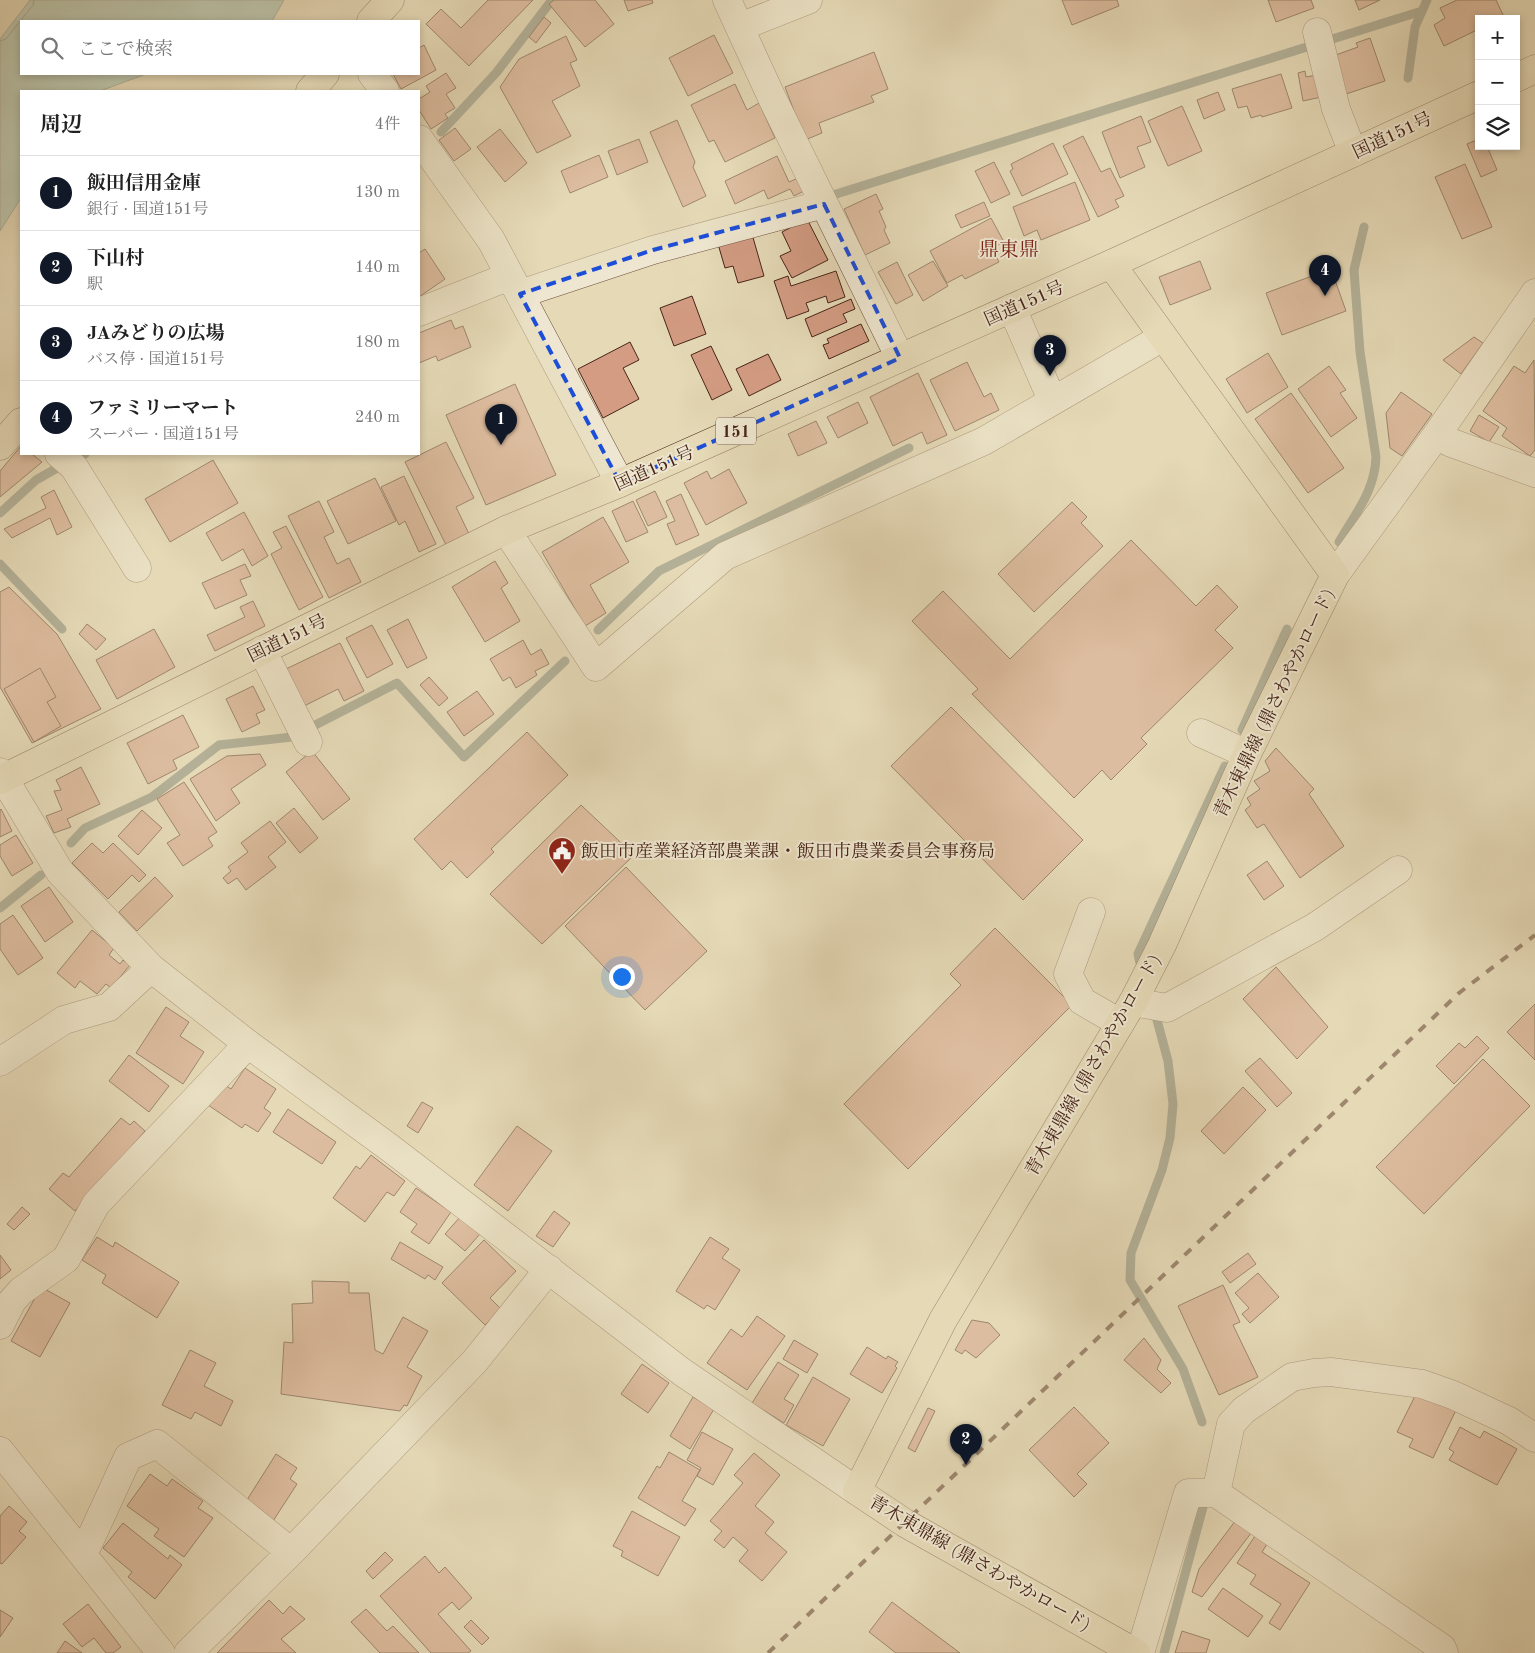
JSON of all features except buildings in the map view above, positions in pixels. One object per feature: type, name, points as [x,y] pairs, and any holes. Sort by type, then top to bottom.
[{"type":"main road","points":[[372,20],[390,0]]},
{"type":"main road","points":[[1520,76],[1535,70]]},
{"type":"main road","points":[[311,90],[324,75]]},
{"type":"main road","name":"国道151号","points":[[1,777],[506,530],[620,483],[1111,264],[1475,97]]},
{"type":"main road","name":"青木東鼎線 (鼎さわやかロード)","points":[[1111,264],[1335,575],[1247,754],[1162,945],[1126,1013],[943,1320],[857,1491],[905,1522],[1138,1653]]},
{"type":"main road","points":[[0,446],[20,424]]},
{"type":"street","points":[[727,0],[772,98],[900,358]]},
{"type":"street","points":[[740,27],[808,0]]},
{"type":"street","points":[[1319,40],[1336,108],[1354,153]]},
{"type":"street","points":[[373,75],[384,90]]},
{"type":"street","points":[[420,140],[491,240],[620,483]]},
{"type":"street","points":[[420,312],[824,204]]},
{"type":"street","points":[[1335,575],[1438,433],[1535,293]]},
{"type":"street","points":[[1012,308],[1052,400]]},
{"type":"street","points":[[506,530],[596,667],[725,556],[984,441],[1163,337]]},
{"type":"street","points":[[1438,433],[1448,442],[1535,473]]},
{"type":"street","points":[[65,455],[137,568]]},
{"type":"street","points":[[262,650],[303,732]]},
{"type":"street","points":[[1201,733],[1247,754]]},
{"type":"street","points":[[1,777],[60,872],[151,968],[248,1044],[390,1148],[682,1372],[857,1491]]},
{"type":"street","points":[[1091,912],[1068,974],[1082,1002],[1126,1013],[1168,1008],[1315,927],[1398,870]]},
{"type":"street","points":[[0,1062],[64,1020],[109,1007],[151,968]]},
{"type":"street","points":[[0,1325],[12,1301],[21,1291],[66,1259],[96,1204],[248,1044]]},
{"type":"street","points":[[188,1653],[291,1552],[475,1360],[549,1269]]},
{"type":"street","points":[[1216,1493],[1231,1424],[1244,1410],[1292,1377],[1314,1373],[1331,1372],[1422,1384],[1453,1395],[1509,1421],[1535,1438]]},
{"type":"street","points":[[83,1555],[128,1457],[158,1444],[291,1552]]},
{"type":"street","points":[[0,1452],[161,1653]]},
{"type":"street","points":[[1138,1653],[1188,1493],[1216,1493],[1442,1648],[1444,1653]]},
{"type":"highlighted area","points":[[824,204],[900,358],[620,483],[520,294],[653,250]]},
{"type":"water","points":[[30,0],[284,0],[273,20],[20,20],[20,75],[143,75],[103,90],[20,90],[20,200],[0,231],[0,39]]},
{"type":"waterway","points":[[441,132],[496,73],[552,0]]},
{"type":"waterway","points":[[1408,78],[1415,27],[1427,0]]},
{"type":"waterway","points":[[833,195],[1422,11]]},
{"type":"waterway","points":[[1339,542],[1368,491],[1375,469],[1376,457],[1360,352],[1354,270],[1364,227]]},
{"type":"waterway","points":[[598,630],[659,571],[909,448]]},
{"type":"waterway","points":[[0,513],[36,480],[59,467]]},
{"type":"waterway","points":[[0,564],[62,629]]},
{"type":"waterway","points":[[1242,730],[1287,629]]},
{"type":"waterway","points":[[71,843],[85,828],[152,797],[219,745],[292,737],[397,683],[464,757],[565,661]]},
{"type":"waterway","points":[[1140,963],[1138,954],[1225,766]]},
{"type":"waterway","points":[[0,908],[41,875]]},
{"type":"waterway","points":[[1157,1020],[1168,1061],[1173,1104],[1170,1138],[1162,1170],[1131,1253],[1130,1280],[1183,1369],[1202,1422]]},
{"type":"waterway","points":[[1164,1653],[1203,1507]]},
{"type":"railway","points":[[768,1653],[1459,993],[1535,935]]},
{"type":"place","name":"ファミリーマート","points":[[1325,296]]},
{"type":"place","name":"JAみどりの広場","points":[[1050,376]]},
{"type":"place","name":"飯田信用金庫","points":[[501,445]]},
{"type":"place","name":"飯田市産業経済部農業課・飯田市農業委員会事務局","points":[[562,875]]},
{"type":"place","name":"下山村","points":[[966,1465]]},
{"type":"district","name":"鼎東鼎","points":[[1009,249]]}]
